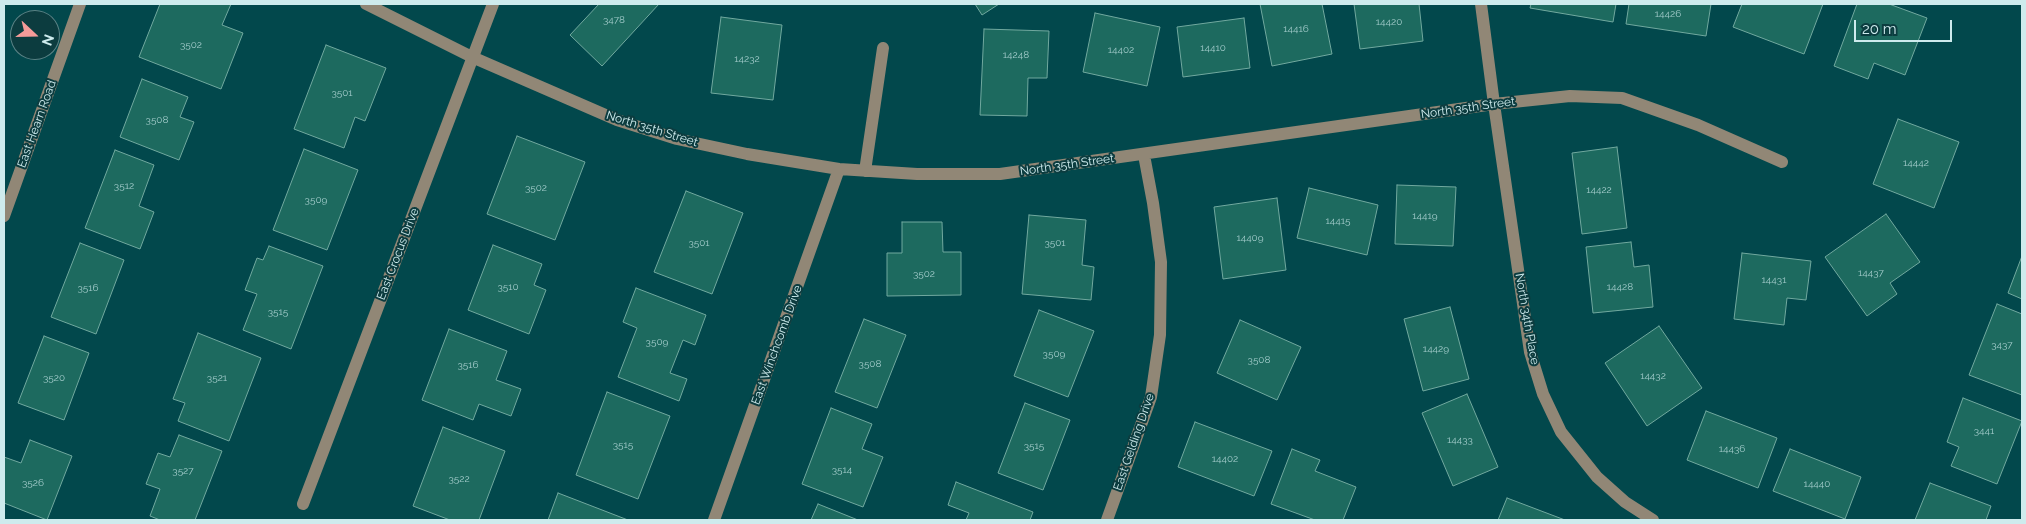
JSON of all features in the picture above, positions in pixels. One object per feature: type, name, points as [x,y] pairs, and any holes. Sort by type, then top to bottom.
[{"type":"street","name":"East Hearn Road","points":[[4,216],[80,4]]},
{"type":"street","name":"North 35th Street","points":[[366,4],[472,56],[617,120],[677,140],[839,169],[917,174],[1000,174],[1494,104],[1570,96],[1622,98],[1698,125],[1782,162]]},
{"type":"street","name":"East Crocus Drive","points":[[303,504],[493,4]]},
{"type":"street","points":[[1481,4],[1494,104]]},
{"type":"street","points":[[865,171],[883,48]]},
{"type":"street","name":"North 34th Place","points":[[1494,104],[1530,352],[1543,394],[1561,432],[1597,478],[1625,502],[1651,520]]},
{"type":"street","name":"East Gelding Drive","points":[[1107,520],[1151,397],[1160,335],[1160,262],[1153,202],[1144,155]]},
{"type":"street","name":"East Winchcomb Drive","points":[[714,520],[839,169]]},
{"type":"building","points":[[160,4],[231,4],[222,25],[243,33],[221,89],[139,57]]},
{"type":"building","points":[[599,4],[659,4],[602,66],[570,35]]},
{"type":"building","points":[[975,4],[999,4],[982,15]]},
{"type":"building","points":[[1260,4],[1322,4],[1332,54],[1272,66]]},
{"type":"building","points":[[1354,4],[1419,4],[1423,41],[1360,49]]},
{"type":"building","points":[[1531,4],[1616,4],[1613,22],[1530,8]]},
{"type":"building","points":[[1629,4],[1711,4],[1706,36],[1626,24]]},
{"type":"building","points":[[1742,4],[1823,4],[1804,54],[1733,27]]},
{"type":"building","points":[[1857,4],[1889,4],[1927,18],[1905,75],[1874,63],[1868,79],[1834,66]]},
{"type":"building","points":[[1095,13],[1160,27],[1147,86],[1083,72]]},
{"type":"building","points":[[721,17],[782,25],[773,100],[711,93]]},
{"type":"building","points":[[1244,18],[1250,68],[1183,77],[1177,27]]},
{"type":"building","points":[[984,29],[1049,31],[1047,78],[1028,78],[1027,116],[980,115]]},
{"type":"building","points":[[326,45],[386,68],[365,121],[355,117],[344,148],[294,129]]},
{"type":"building","points":[[142,79],[188,97],[180,117],[194,122],[179,160],[120,137]]},
{"type":"building","points":[[1898,119],[1959,142],[1934,208],[1873,184]]},
{"type":"building","points":[[517,136],[585,162],[555,240],[487,214]]},
{"type":"building","points":[[1617,147],[1627,228],[1582,234],[1572,153]]},
{"type":"building","points":[[304,149],[358,170],[327,250],[273,230]]},
{"type":"building","points":[[115,150],[154,165],[139,206],[154,212],[140,249],[85,228]]},
{"type":"building","points":[[1397,185],[1456,187],[1453,246],[1395,244]]},
{"type":"building","points":[[1309,188],[1378,205],[1367,255],[1297,238]]},
{"type":"building","points":[[686,191],[743,213],[712,294],[654,272]]},
{"type":"building","points":[[1277,198],[1286,270],[1223,279],[1214,207]]},
{"type":"building","points":[[1886,214],[1920,262],[1890,283],[1897,294],[1867,316],[1825,257]]},
{"type":"building","points":[[1029,215],[1086,220],[1082,265],[1094,267],[1091,300],[1022,294]]},
{"type":"building","points":[[902,222],[942,222],[943,252],[961,252],[961,295],[887,296],[887,253],[902,253]]},
{"type":"building","points":[[1631,242],[1634,267],[1649,265],[1653,307],[1593,313],[1586,247]]},
{"type":"building","points":[[80,243],[124,260],[96,334],[51,317]]},
{"type":"building","points":[[493,245],[542,264],[534,285],[546,290],[529,334],[468,310]]},
{"type":"building","points":[[269,246],[323,266],[291,349],[243,330],[257,294],[245,290],[257,258],[263,260]]},
{"type":"building","points":[[1742,253],[1811,261],[1806,300],[1787,298],[1784,325],[1734,319]]},
{"type":"building","points":[[2022,256],[2022,299],[2008,293]]},
{"type":"building","points":[[636,288],[706,315],[695,345],[683,340],[670,373],[687,379],[679,401],[618,377],[637,328],[623,322]]},
{"type":"building","points":[[1997,304],[2022,314],[2022,395],[1969,375]]},
{"type":"building","points":[[1450,307],[1469,379],[1423,391],[1404,319]]},
{"type":"building","points":[[1039,310],[1094,331],[1068,397],[1014,376]]},
{"type":"building","points":[[864,319],[906,335],[877,408],[835,392]]},
{"type":"building","points":[[1240,320],[1301,347],[1277,400],[1217,373]]},
{"type":"building","points":[[1659,326],[1702,388],[1647,426],[1605,363]]},
{"type":"building","points":[[449,329],[507,351],[496,380],[521,389],[511,416],[479,404],[473,420],[422,400]]},
{"type":"building","points":[[198,333],[261,358],[229,441],[178,421],[185,403],[173,399]]},
{"type":"building","points":[[44,336],[89,353],[64,420],[18,403]]},
{"type":"building","points":[[607,392],[670,416],[638,499],[576,475]]},
{"type":"building","points":[[1467,394],[1498,467],[1453,486],[1422,413]]},
{"type":"building","points":[[1963,398],[2022,421],[1997,484],[1951,466],[1959,447],[1947,442]]},
{"type":"building","points":[[1025,403],[1070,420],[1043,490],[998,473]]},
{"type":"building","points":[[831,408],[872,424],[862,449],[883,457],[863,507],[802,484]]},
{"type":"building","points":[[1706,411],[1777,438],[1758,488],[1687,460]]},
{"type":"building","points":[[1195,422],[1272,451],[1254,496],[1178,467]]},
{"type":"building","points":[[443,427],[505,451],[479,520],[450,520],[413,506]]},
{"type":"building","points":[[179,435],[222,451],[195,520],[160,520],[150,516],[160,489],[146,484],[158,453],[170,457]]},
{"type":"building","points":[[30,440],[72,456],[47,520],[4,503],[4,457],[21,463]]},
{"type":"building","points":[[1292,449],[1320,460],[1315,471],[1356,487],[1343,520],[1315,520],[1271,504]]},
{"type":"building","points":[[1790,449],[1861,477],[1845,519],[1773,491]]},
{"type":"building","points":[[956,482],[1033,512],[1030,520],[966,520],[969,513],[948,505]]},
{"type":"building","points":[[1930,483],[1991,506],[1986,520],[1915,520]]},
{"type":"building","points":[[558,493],[628,520],[548,520]]},
{"type":"building","points":[[1507,498],[1565,520],[1498,520]]},
{"type":"building","points":[[818,504],[858,520],[811,520]]}]
